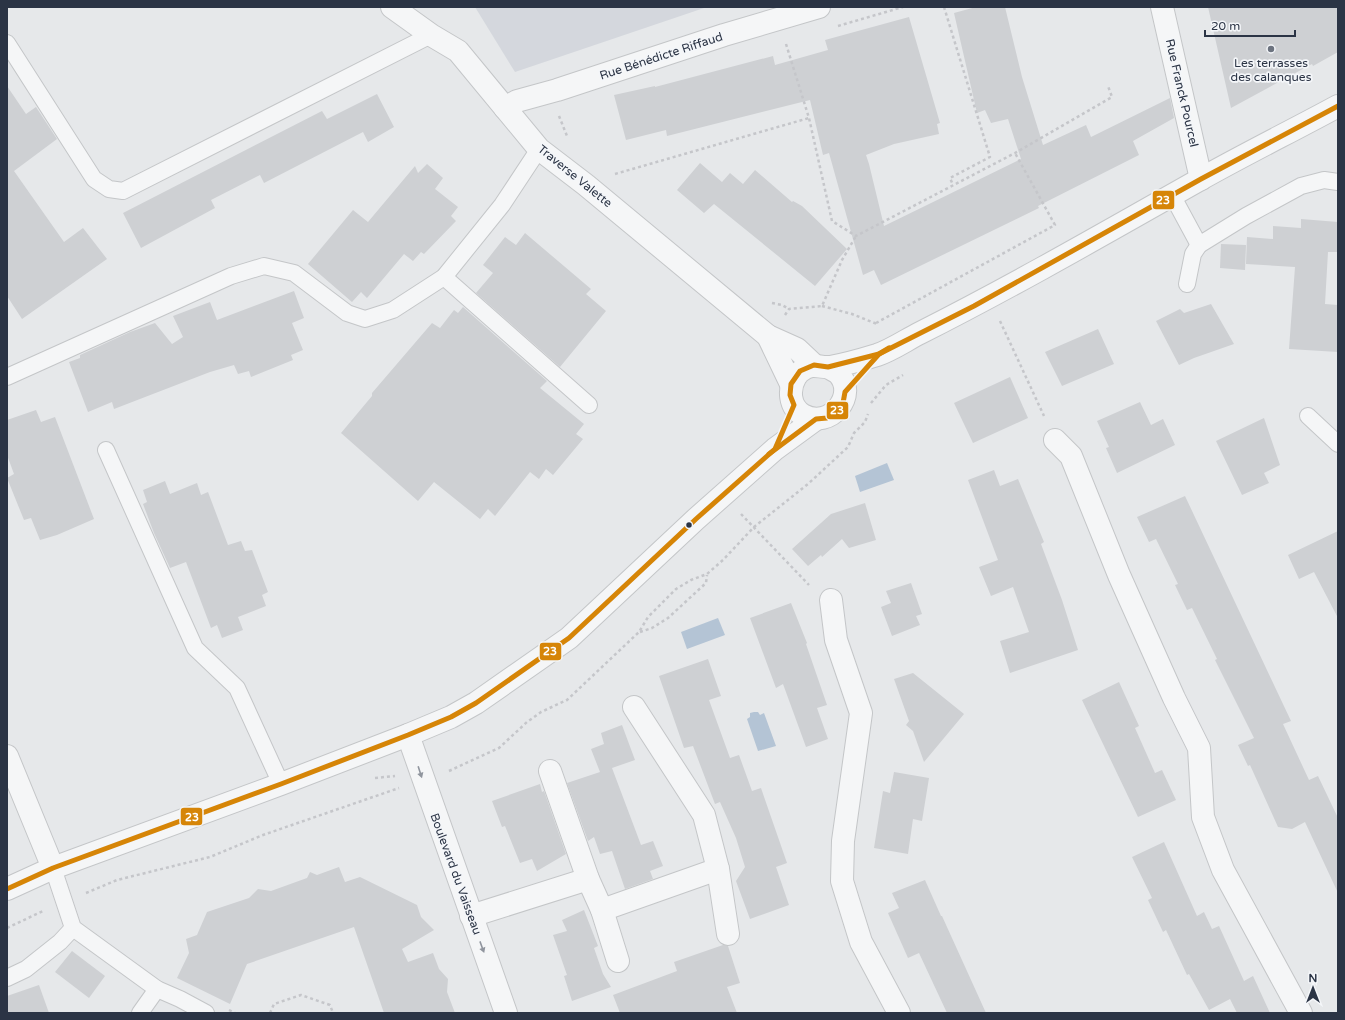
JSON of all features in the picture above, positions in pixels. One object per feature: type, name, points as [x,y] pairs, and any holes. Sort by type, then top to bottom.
[{"type":"street","name":"Traverse Valette","points":[[392,7],[431,36],[458,51],[539,149],[586,185],[768,336],[797,349],[821,366]]},
{"type":"street","name":"Rue Bénédicte Riffaud","points":[[505,108],[517,101],[557,90],[819,7]]},
{"type":"street","name":"Rue Franck Pourcel","points":[[1162,7],[1201,179]]},
{"type":"street","points":[[821,366],[837,372],[843,382],[845,392],[843,403],[836,412],[827,418],[816,419],[803,415],[794,405],[790,395],[791,384],[800,371],[821,366],[879,354],[974,306],[1201,179],[1338,106]]},
{"type":"street","name":"Traverse Valette","points":[[768,336],[791,384]]},
{"type":"street","points":[[845,392],[879,354]]},
{"type":"street","points":[[775,449],[794,405]]},
{"type":"street","points":[[7,889],[53,868],[282,784],[408,735],[451,717],[476,703],[569,638],[696,519],[775,449],[816,419]]},
{"type":"street","points":[[1055,440],[1071,456],[1119,575],[1174,698],[1199,748],[1203,817],[1223,870],[1301,1013]]},
{"type":"street","points":[[831,600],[836,640],[861,714],[843,841],[842,880],[861,942],[899,1013]]},
{"type":"street","points":[[634,707],[704,815],[718,869],[728,934]]},
{"type":"street","name":"Boulevard du Vaisseau","points":[[408,735],[506,1013]]},
{"type":"street","points":[[7,756],[53,868]]},
{"type":"street","points":[[550,771],[588,878],[602,910],[618,961]]},
{"type":"street","points":[[602,910],[718,869]]},
{"type":"street","points":[[471,916],[588,878]]},
{"type":"lane","points":[[7,43],[94,179],[109,189],[123,190],[431,36]]},
{"type":"lane","points":[[7,377],[231,276],[264,266],[294,273],[348,313],[365,319],[393,310],[444,277],[502,205],[539,149]]},
{"type":"lane","points":[[1187,284],[1193,254],[1199,245],[1246,216],[1301,186],[1324,180],[1338,182]]},
{"type":"lane","points":[[1172,195],[1199,245]]},
{"type":"lane","points":[[444,277],[589,405]]},
{"type":"lane","points":[[1308,416],[1338,444]]},
{"type":"lane","points":[[106,450],[196,648],[237,688],[282,784]]},
{"type":"lane","points":[[53,868],[73,928],[157,989],[206,1013]]},
{"type":"lane","points":[[7,978],[26,969],[60,942],[73,928]]},
{"type":"lane","points":[[140,1013],[157,989]]},
{"type":"path","points":[[944,7],[990,157],[950,178],[953,185]]},
{"type":"path","points":[[785,42],[809,118],[832,221],[856,236]]},
{"type":"path","points":[[822,306],[842,260],[856,236],[1015,153],[1112,97],[1108,86]]},
{"type":"path","points":[[611,175],[809,118]]},
{"type":"path","points":[[876,323],[1055,225],[1015,153]]},
{"type":"path","points":[[774,304],[782,305],[789,309],[822,306],[852,314],[876,323],[879,329]]},
{"type":"path","points":[[768,336],[789,309]]},
{"type":"path","points":[[999,319],[1055,440]]},
{"type":"path","points":[[444,773],[500,748],[527,722],[541,712],[567,700],[639,632],[648,617],[676,589],[691,580],[707,574],[723,560],[754,527],[808,484],[848,447],[854,433]]},
{"type":"path","points":[[739,512],[808,584],[831,600]]},
{"type":"path","points":[[639,632],[652,628],[668,618],[706,583],[707,574]]},
{"type":"path","points":[[85,893],[117,880],[210,857],[263,835],[404,786]]},
{"type":"path","points":[[7,928],[41,912]]},
{"type":"path","points":[[270,1013],[274,1004],[301,995],[330,1005],[333,1013]]},
{"type":"shaded area","points":[[475,7],[707,7],[515,72]]},
{"type":"water","points":[[887,463],[894,480],[860,492],[855,476]]},
{"type":"water","points":[[718,618],[725,635],[687,649],[681,632]]},
{"type":"water","points":[[758,712],[760,715],[764,713],[776,746],[758,751],[747,719],[750,717],[750,713]]},
{"type":"building","points":[[976,7],[1005,7],[1022,77],[1043,145],[1086,125],[1091,137],[1170,98],[1174,118],[1133,141],[1139,155],[1038,206],[1039,208],[881,285],[874,270],[863,275],[829,153],[823,155],[810,100],[667,136],[666,130],[626,140],[614,95],[655,87],[773,56],[775,65],[828,50],[825,40],[909,17],[940,123],[937,124],[939,134],[894,144],[866,155],[884,226],[1021,159],[1008,119],[991,123],[985,110],[977,113],[954,13]]},
{"type":"building","name":"Les terrasses des calanques","points":[[1208,7],[1338,7],[1338,52],[1313,66],[1312,64],[1231,108]]},
{"type":"building","points":[[7,86],[26,114],[36,107],[57,139],[14,171],[64,242],[83,228],[107,259],[22,319],[7,296]]},
{"type":"building","points":[[377,94],[394,127],[368,142],[363,132],[264,183],[260,175],[211,200],[215,208],[141,248],[123,213],[322,111],[327,119]]},
{"type":"building","points":[[700,163],[722,182],[730,173],[743,184],[755,170],[792,202],[793,201],[802,206],[847,249],[815,286],[714,204],[704,213],[677,190]]},
{"type":"building","points":[[427,164],[443,178],[435,189],[458,207],[451,216],[456,221],[424,254],[421,252],[413,261],[404,254],[367,298],[361,292],[352,302],[308,264],[353,210],[368,222],[415,166],[418,173]]},
{"type":"building","points":[[1301,219],[1338,222],[1338,252],[1328,252],[1325,304],[1338,305],[1338,352],[1289,349],[1295,267],[1246,264],[1247,237],[1273,239],[1273,226],[1301,228]]},
{"type":"building","points":[[525,233],[591,289],[586,294],[606,311],[560,367],[476,293],[493,273],[483,265],[505,237],[516,245]]},
{"type":"building","points":[[1221,244],[1246,245],[1245,270],[1220,268]]},
{"type":"building","points":[[294,291],[304,318],[292,323],[303,350],[291,355],[293,360],[251,377],[249,371],[238,374],[234,365],[210,372],[114,409],[112,402],[88,412],[69,362],[80,358],[80,355],[130,332],[155,323],[172,344],[183,337],[173,316],[210,302],[217,320]]},
{"type":"building","points":[[1211,304],[1234,344],[1179,365],[1156,321],[1180,309],[1184,313]]},
{"type":"building","points":[[463,307],[547,381],[540,388],[584,424],[576,434],[583,439],[553,475],[546,469],[539,479],[530,472],[495,516],[488,509],[480,519],[434,482],[418,501],[341,433],[372,396],[372,393],[432,323],[440,328],[454,310],[458,313]]},
{"type":"building","points":[[1098,329],[1114,364],[1062,386],[1045,352]]},
{"type":"building","points":[[1010,377],[1028,418],[973,443],[954,403]]},
{"type":"building","points":[[1140,402],[1151,425],[1163,419],[1175,445],[1117,473],[1106,448],[1109,447],[1097,421]]},
{"type":"building","points":[[36,410],[41,422],[55,417],[94,519],[57,535],[40,540],[31,518],[24,520],[7,478],[14,474],[7,455],[7,420]]},
{"type":"building","points":[[1264,418],[1280,465],[1264,473],[1269,483],[1242,495],[1216,441]]},
{"type":"building","points":[[994,470],[1000,486],[1018,479],[1044,542],[1041,544],[1062,600],[1078,650],[1010,673],[1000,641],[1029,632],[1013,587],[991,596],[979,567],[998,560],[968,480]]},
{"type":"building","points":[[165,481],[170,494],[197,483],[201,495],[208,492],[228,545],[241,541],[245,551],[252,550],[268,592],[262,595],[266,606],[238,617],[243,630],[222,638],[217,625],[211,628],[186,562],[170,568],[143,504],[147,502],[143,490]]},
{"type":"building","points":[[1185,496],[1291,721],[1283,724],[1309,780],[1318,776],[1338,818],[1338,893],[1305,822],[1292,829],[1278,827],[1250,765],[1248,766],[1238,745],[1254,738],[1215,660],[1217,659],[1192,608],[1187,610],[1175,585],[1178,584],[1156,539],[1149,542],[1137,517]]},
{"type":"building","points":[[865,503],[876,540],[849,548],[842,539],[822,557],[821,555],[808,566],[792,549],[831,514]]},
{"type":"building","points":[[1338,531],[1338,618],[1314,572],[1299,579],[1288,555]]},
{"type":"building","points":[[911,583],[922,614],[916,616],[920,625],[892,636],[881,607],[891,603],[886,591]]},
{"type":"building","points":[[791,603],[807,643],[806,644],[827,705],[817,708],[828,739],[806,747],[783,684],[776,688],[750,618]]},
{"type":"building","points":[[708,659],[721,696],[709,700],[730,758],[739,755],[752,791],[761,788],[787,863],[776,867],[789,905],[750,919],[736,881],[745,867],[736,838],[720,802],[715,804],[693,746],[684,748],[659,676]]},
{"type":"building","points":[[913,673],[964,714],[924,762],[913,731],[906,725],[909,721],[894,679]]},
{"type":"building","points":[[1119,682],[1139,726],[1135,728],[1155,773],[1162,770],[1176,800],[1138,817],[1082,700]]},
{"type":"building","points":[[622,725],[635,760],[612,768],[641,845],[653,841],[663,866],[650,871],[653,879],[625,889],[612,851],[600,854],[594,837],[588,841],[567,783],[600,772],[591,749],[604,744],[601,733]]},
{"type":"building","points":[[894,772],[929,778],[922,821],[913,819],[908,854],[874,848],[883,791],[890,793]]},
{"type":"building","points":[[540,784],[542,792],[544,791],[566,854],[537,871],[532,859],[520,863],[505,826],[502,827],[492,801]]},
{"type":"building","points":[[1164,842],[1197,916],[1204,912],[1212,929],[1219,926],[1244,981],[1253,976],[1270,1013],[1237,1013],[1230,999],[1209,1010],[1189,974],[1187,975],[1166,930],[1163,932],[1148,900],[1152,898],[1132,857]]},
{"type":"building","points":[[339,867],[345,882],[360,877],[417,905],[421,917],[434,930],[402,949],[408,962],[433,953],[439,969],[448,979],[447,992],[455,1013],[384,1013],[354,927],[247,964],[230,1004],[177,978],[189,953],[186,939],[197,935],[207,912],[249,898],[258,889],[271,891],[307,878],[310,872],[317,875]]},
{"type":"building","points":[[925,880],[986,1013],[947,1013],[919,953],[908,958],[888,913],[899,908],[892,893]]},
{"type":"building","points":[[584,910],[598,946],[594,948],[603,974],[611,987],[572,1001],[564,976],[567,975],[553,935],[567,931],[562,920]]},
{"type":"building","points":[[723,945],[728,946],[740,983],[727,987],[737,1013],[620,1013],[613,995],[677,971],[674,962]]},
{"type":"building","points":[[72,951],[105,976],[89,998],[55,972]]},
{"type":"building","points":[[39,985],[49,1013],[7,1013],[7,996]]},
{"type":"transit line","name":"23","points":[[7,889],[53,868],[281,784],[408,735],[451,717],[476,703],[569,638],[696,519],[775,449],[794,405],[790,395],[791,384],[800,371],[814,365],[828,367],[879,354],[974,306],[1201,179],[1338,106]]},
{"type":"transit line","name":"23","points":[[769,454],[816,419],[827,418],[836,412],[843,403],[845,392],[879,354],[889,348]]},
{"type":"place","name":"Les terrasses des calanques","points":[[1271,49]]}]
